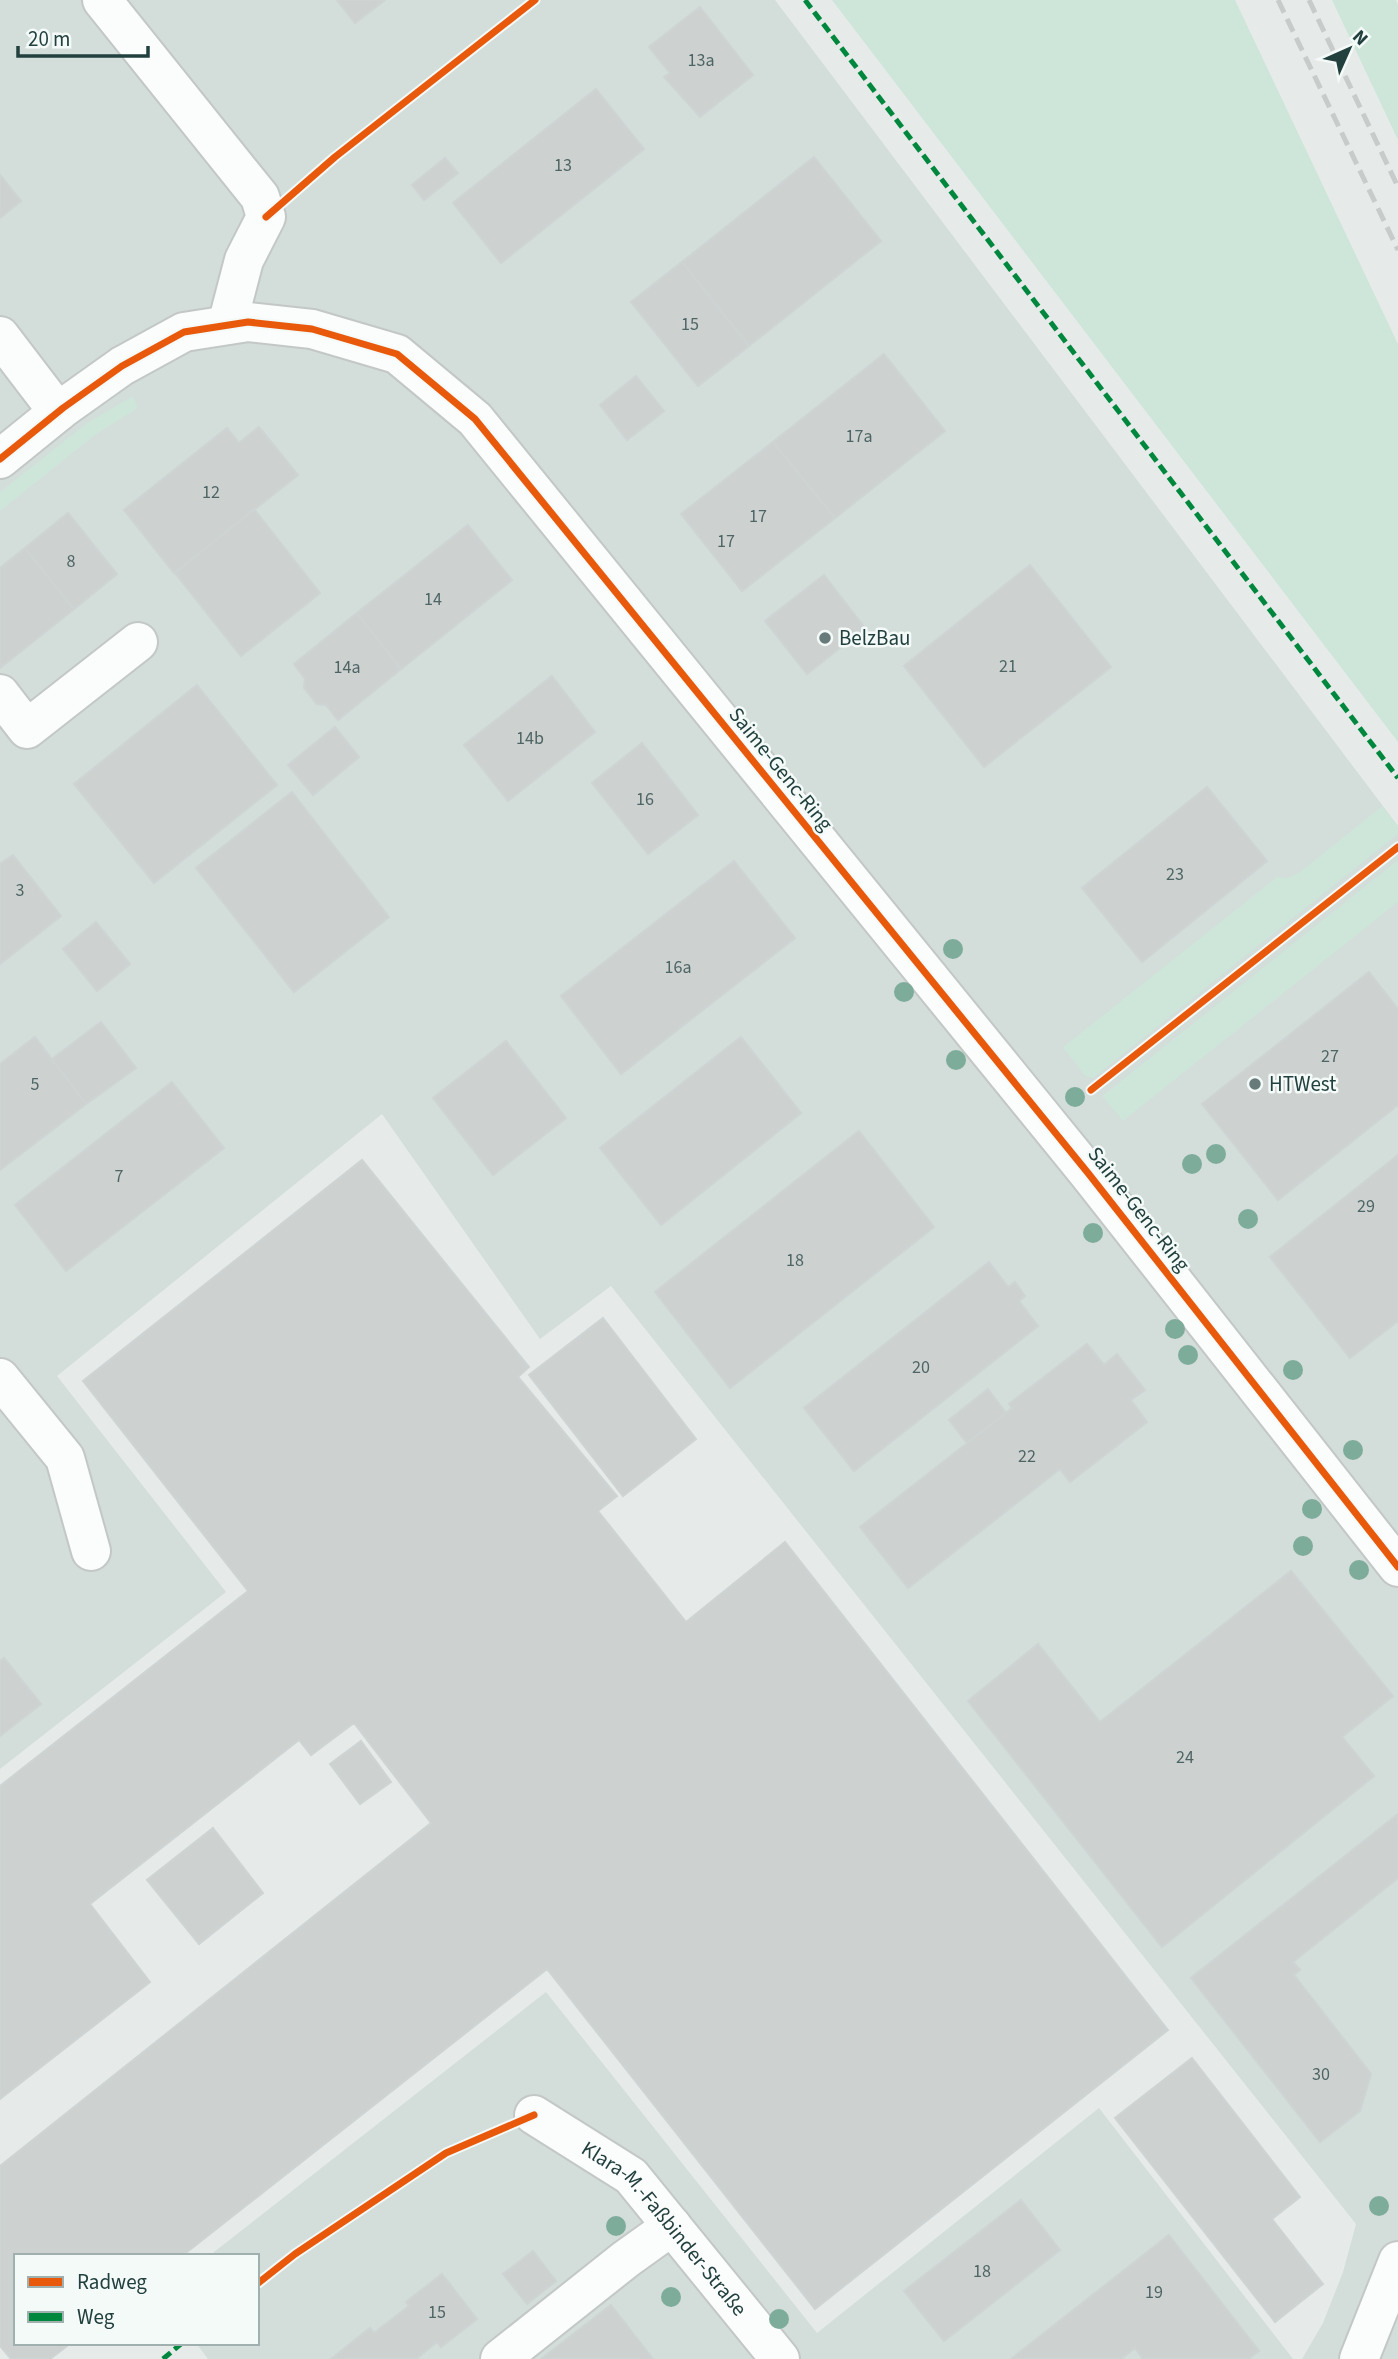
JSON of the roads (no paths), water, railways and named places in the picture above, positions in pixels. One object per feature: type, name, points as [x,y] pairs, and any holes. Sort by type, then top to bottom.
[{"type":"street","points":[[102,0],[260,197],[266,216],[244,260],[227,325]]},
{"type":"street","name":"Saime-Genc-Ring","points":[[0,459],[58,412],[122,366],[184,332],[248,322],[312,329],[397,354],[475,419],[1088,1173],[1398,1567]]},
{"type":"street","points":[[0,336],[58,412]]},
{"type":"street","points":[[0,694],[27,729],[138,642]]},
{"type":"street","points":[[0,1378],[65,1458],[91,1551]]},
{"type":"street","name":"Klara-M.-Faßbinder-Straße","points":[[534,2115],[631,2176],[780,2359]]},
{"type":"street","points":[[500,2359],[672,2226]]},
{"type":"street","points":[[1359,2359],[1398,2260]]},
{"type":"railway","points":[[1278,0],[1398,250]]},
{"type":"railway","points":[[1309,0],[1398,187]]},
{"type":"place","name":"BelzBau","points":[[825,638]]},
{"type":"place","name":"HTWest","points":[[1255,1084]]}]
